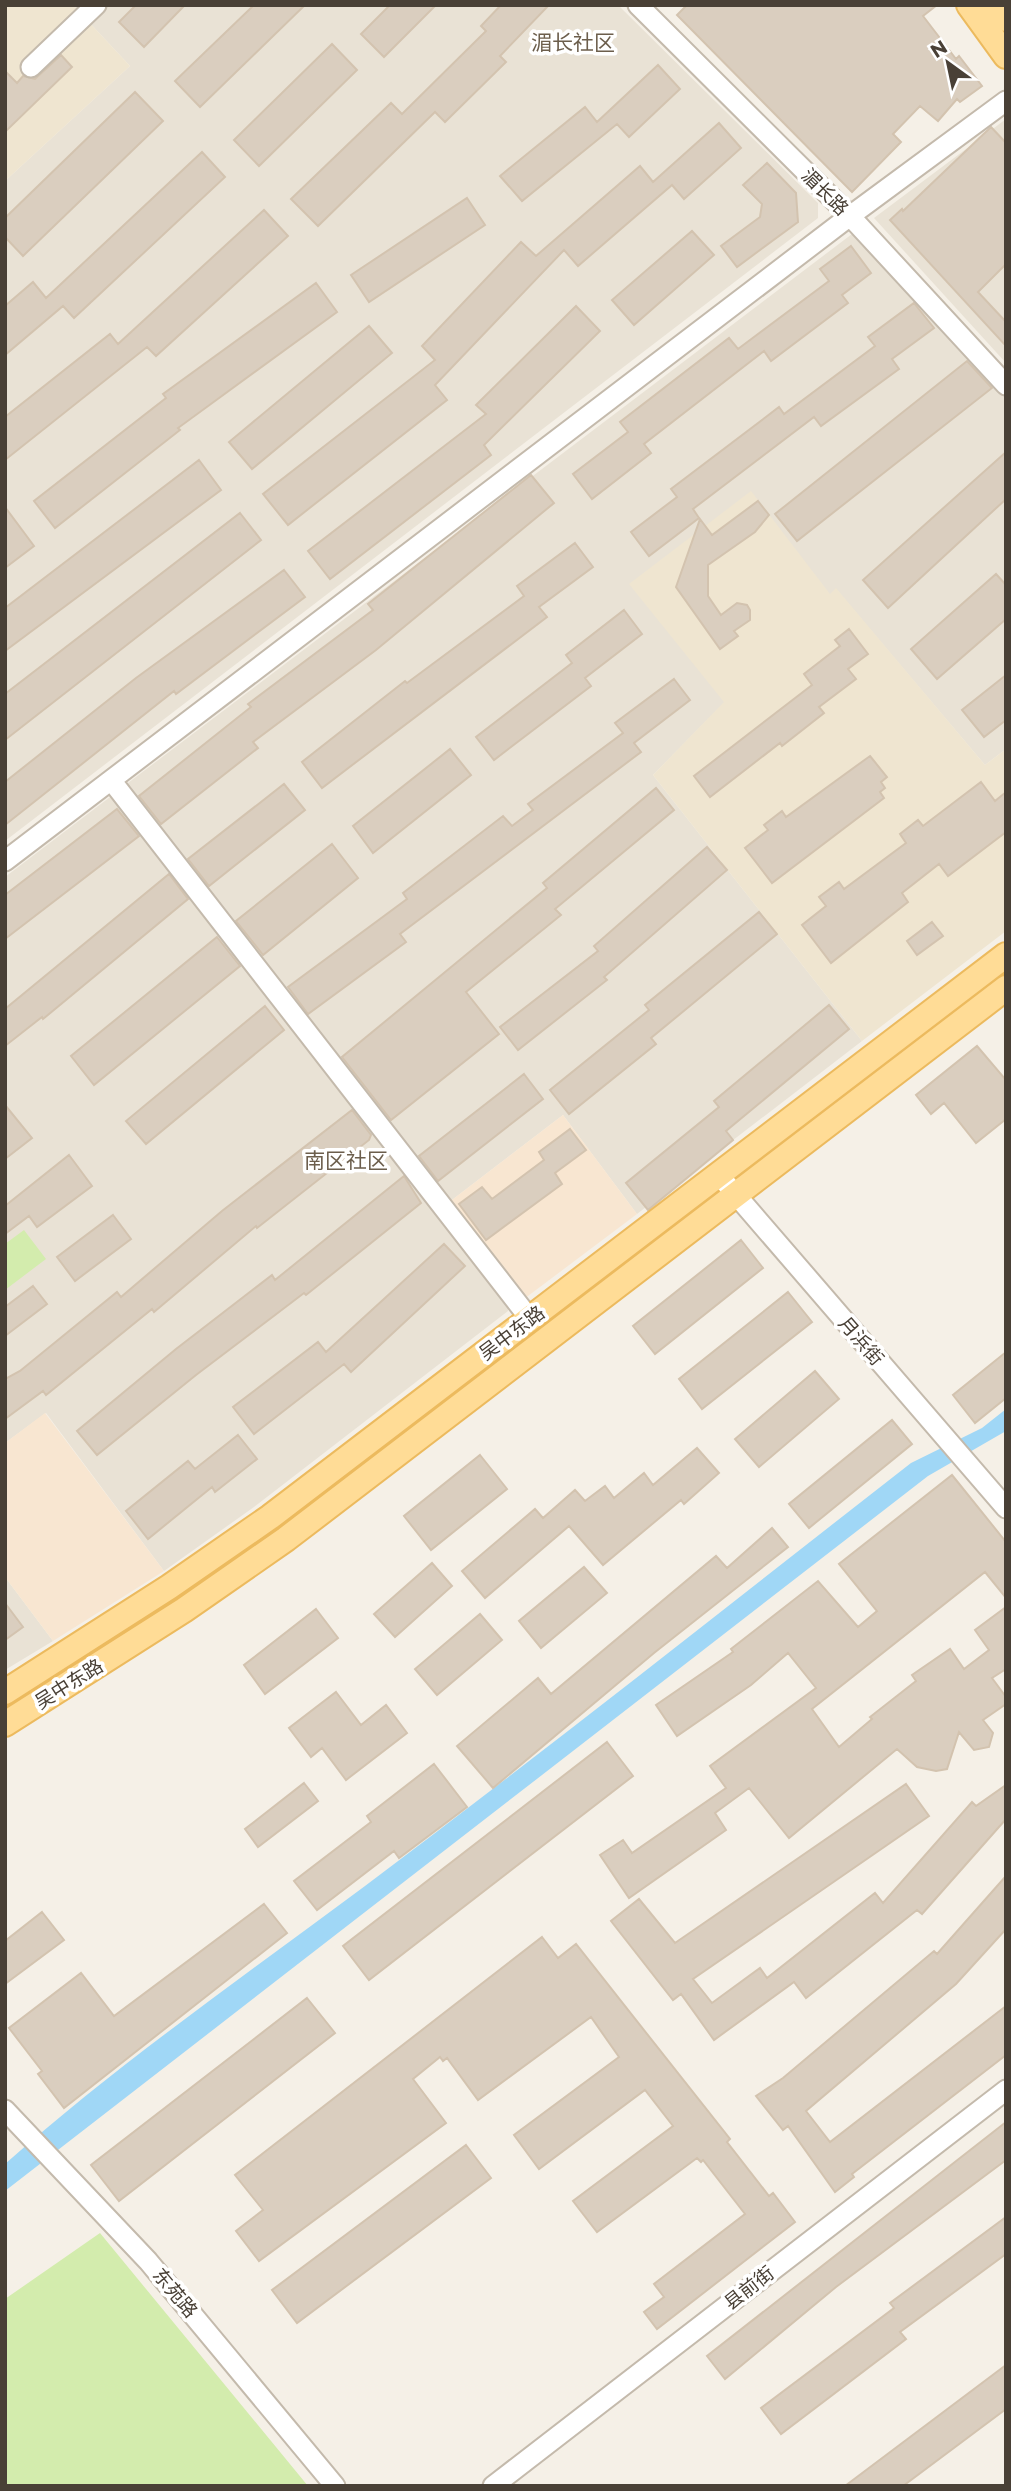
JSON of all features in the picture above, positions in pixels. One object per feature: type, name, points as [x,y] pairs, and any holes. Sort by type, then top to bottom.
[{"type":"main road","points":[[969,5],[1006,56]]},
{"type":"main road","points":[[996,5],[1006,19]]},
{"type":"main road","name":"吴中东路","points":[[5,1692],[169,1587],[270,1517],[1006,955]]},
{"type":"main road","name":"吴中东路","points":[[5,1724],[184,1610],[286,1539],[1006,988]]},
{"type":"street","points":[[31,67],[96,5]]},
{"type":"street","name":"湄长路","points":[[638,5],[849,216],[1006,385]]},
{"type":"street","points":[[5,861],[849,216],[1006,101]]},
{"type":"street","points":[[111,780],[530,1319]]},
{"type":"street","name":"月浜街","points":[[718,1174],[1006,1508]]},
{"type":"street","name":"县前街","points":[[493,2486],[1006,2090]]},
{"type":"street","name":"东苑路","points":[[5,2110],[148,2261],[335,2486]]},
{"type":"shaded area","points":[[5,5],[73,5],[130,66],[5,181]]},
{"type":"shaded area","points":[[73,5],[618,5],[818,203],[818,218],[5,841],[5,181],[130,66]]},
{"type":"shaded area","points":[[1006,119],[1006,363],[874,218]]},
{"type":"shaded area","points":[[852,234],[1006,398],[1006,749],[985,765],[836,589],[653,775],[862,1041],[637,1214],[563,1115],[448,1203],[124,786]]},
{"type":"shaded area","points":[[751,491],[830,594],[836,588],[985,765],[1006,749],[1006,931],[862,1041],[653,775],[724,702],[629,584]]},
{"type":"shaded area","points":[[114,794],[509,1304],[508,1311],[254,1507],[164,1571],[46,1413],[5,1443],[5,877]]},
{"type":"shaded area","points":[[563,1115],[637,1214],[524,1299],[448,1203]]},
{"type":"shaded area","points":[[45,1413],[164,1571],[53,1641],[5,1577],[5,1443]]},
{"type":"shaded area","points":[[5,1577],[53,1641],[5,1670]]},
{"type":"green space","points":[[24,1230],[46,1259],[5,1290],[5,1244]]},
{"type":"green space","points":[[100,2233],[308,2486],[5,2486],[5,2299]]},
{"type":"water","points":[[1006,1409],[1006,1431],[928,1476],[5,2191],[5,2164],[92,2091],[502,1782],[911,1463],[982,1428]]},
{"type":"building","points":[[136,5],[185,5],[144,47],[119,22]]},
{"type":"building","points":[[254,5],[305,5],[200,107],[175,81]]},
{"type":"building","points":[[390,5],[436,5],[384,57],[361,34]]},
{"type":"building","points":[[501,5],[549,5],[500,56],[506,62],[445,122],[435,112],[318,226],[291,199],[391,103],[402,114],[486,31],[481,26]]},
{"type":"building","points":[[687,5],[937,5],[923,16],[956,59],[959,56],[982,86],[960,102],[957,99],[938,121],[920,106],[893,134],[901,142],[852,192],[677,15]]},
{"type":"building","points":[[332,44],[357,70],[259,166],[234,140]]},
{"type":"building","points":[[61,55],[72,67],[5,132],[5,71],[17,83],[23,76],[35,79]]},
{"type":"building","points":[[658,65],[680,89],[629,137],[617,124],[522,201],[500,176],[585,107],[597,122]]},
{"type":"building","points":[[135,92],[163,121],[23,256],[5,237],[5,218]]},
{"type":"building","points":[[719,123],[741,148],[684,199],[672,185],[578,266],[564,250],[435,385],[447,400],[288,525],[263,494],[435,360],[422,346],[521,242],[536,256],[640,166],[653,182]]},
{"type":"building","points":[[991,127],[1006,143],[1006,264],[978,292],[1006,322],[1006,346],[890,220],[902,209],[903,211]]},
{"type":"building","points":[[202,152],[225,177],[74,318],[63,306],[5,355],[5,306],[33,282],[46,298]]},
{"type":"building","points":[[767,163],[796,193],[798,222],[737,267],[721,246],[760,217],[762,204],[743,185]]},
{"type":"building","points":[[467,198],[485,225],[369,302],[351,275]]},
{"type":"building","points":[[264,210],[288,236],[156,356],[147,347],[5,460],[5,417],[110,334],[118,344]]},
{"type":"building","points":[[692,231],[714,255],[634,325],[612,300]]},
{"type":"building","points":[[851,246],[871,273],[842,295],[848,303],[771,361],[764,351],[644,444],[651,453],[592,499],[573,474],[628,432],[620,422],[729,338],[738,349],[829,281],[820,269]]},
{"type":"building","points":[[316,283],[337,312],[178,428],[180,430],[55,528],[34,501],[166,398],[163,394]]},
{"type":"building","points":[[914,303],[934,328],[892,359],[899,369],[821,426],[814,417],[693,509],[699,518],[649,556],[631,532],[677,497],[671,489],[779,407],[784,414],[875,346],[868,337]]},
{"type":"building","points":[[576,306],[600,331],[484,445],[491,455],[330,579],[308,551],[486,414],[476,405]]},
{"type":"building","points":[[369,326],[392,353],[252,469],[229,442]]},
{"type":"building","points":[[967,361],[992,388],[797,541],[775,514]]},
{"type":"building","points":[[1006,452],[1006,499],[888,608],[863,580]]},
{"type":"building","points":[[199,460],[221,490],[5,651],[5,608]]},
{"type":"building","points":[[531,475],[554,503],[376,650],[253,742],[258,748],[161,824],[139,796],[251,707],[248,704],[373,610],[368,604]]},
{"type":"building","points":[[758,501],[769,515],[755,532],[708,565],[708,596],[721,615],[737,603],[747,605],[750,610],[750,620],[734,631],[738,636],[720,649],[676,587],[700,519],[712,535]]},
{"type":"building","points":[[5,507],[34,546],[5,568]]},
{"type":"building","points":[[240,513],[261,540],[5,740],[5,694]]},
{"type":"building","points":[[575,543],[593,567],[539,607],[547,617],[322,788],[302,762],[405,681],[407,683],[524,596],[517,586]]},
{"type":"building","points":[[284,570],[305,597],[176,694],[174,691],[5,825],[5,782],[136,678]]},
{"type":"building","points":[[996,574],[1006,585],[1006,619],[937,679],[911,649]]},
{"type":"building","points":[[624,610],[642,634],[585,678],[591,686],[494,760],[476,737],[572,663],[566,655]]},
{"type":"building","points":[[849,629],[868,654],[848,669],[856,679],[819,707],[824,713],[710,797],[694,776],[812,685],[804,674],[840,646],[835,640]]},
{"type":"building","points":[[1006,675],[1006,720],[984,737],[962,710]]},
{"type":"building","points":[[674,679],[690,700],[634,743],[641,752],[400,934],[406,942],[308,1014],[288,987],[407,899],[403,893],[503,816],[512,826],[533,810],[528,804],[623,733],[615,723]]},
{"type":"building","points":[[450,749],[471,775],[373,853],[353,826]]},
{"type":"building","points":[[870,756],[887,777],[881,782],[885,788],[880,792],[884,798],[772,883],[745,848],[768,830],[764,825],[782,811],[786,817]]},
{"type":"building","points":[[981,782],[995,801],[1006,792],[1006,832],[948,876],[939,864],[902,893],[908,902],[831,963],[802,925],[826,906],[819,897],[839,882],[844,889],[906,843],[900,834],[918,820],[923,826]]},
{"type":"building","points":[[284,784],[305,810],[209,886],[188,859]]},
{"type":"building","points":[[656,788],[674,810],[555,909],[561,915],[466,992],[499,1034],[391,1120],[342,1057],[547,888],[543,883]]},
{"type":"building","points":[[117,809],[139,836],[5,939],[5,895]]},
{"type":"building","points":[[332,844],[358,878],[263,955],[236,921]]},
{"type":"building","points":[[707,847],[727,870],[604,977],[607,980],[518,1050],[500,1027],[598,951],[594,946]]},
{"type":"building","points":[[169,874],[188,899],[43,1019],[42,1017],[5,1046],[5,1009]]},
{"type":"building","points":[[759,912],[777,934],[651,1038],[656,1044],[569,1114],[550,1090],[649,1010],[645,1005]]},
{"type":"building","points":[[932,922],[943,936],[917,955],[907,941]]},
{"type":"building","points":[[217,937],[240,966],[94,1085],[71,1056]]},
{"type":"building","points":[[829,1005],[849,1029],[726,1131],[733,1140],[648,1210],[626,1183],[719,1107],[714,1101]]},
{"type":"building","points":[[265,1006],[284,1030],[146,1144],[126,1121]]},
{"type":"building","points":[[977,1046],[1006,1080],[1006,1119],[976,1143],[944,1103],[931,1114],[916,1095]]},
{"type":"building","points":[[524,1074],[543,1099],[438,1181],[419,1156]]},
{"type":"building","points":[[5,1105],[32,1138],[5,1159]]},
{"type":"building","points":[[352,1110],[371,1135],[369,1140],[257,1228],[256,1226],[154,1312],[152,1309],[46,1395],[43,1391],[5,1419],[5,1379],[20,1371],[117,1292],[121,1297],[222,1211]]},
{"type":"building","points":[[570,1129],[586,1150],[555,1173],[562,1184],[486,1240],[459,1204],[482,1187],[492,1199],[544,1160],[539,1152]]},
{"type":"building","points":[[69,1155],[92,1186],[37,1227],[29,1216],[5,1234],[5,1206]]},
{"type":"building","points":[[404,1176],[421,1203],[306,1295],[304,1293],[196,1375],[97,1455],[77,1431],[176,1349],[272,1275],[275,1280]]},
{"type":"building","points":[[113,1215],[131,1239],[75,1281],[57,1257]]},
{"type":"building","points":[[741,1240],[763,1268],[655,1354],[633,1326]]},
{"type":"building","points":[[444,1244],[465,1266],[351,1372],[344,1364],[254,1434],[233,1407],[318,1342],[326,1352]]},
{"type":"building","points":[[33,1286],[47,1304],[5,1336],[5,1307]]},
{"type":"building","points":[[788,1292],[812,1322],[702,1409],[679,1379]]},
{"type":"building","points":[[1006,1352],[1006,1398],[975,1423],[953,1395]]},
{"type":"building","points":[[815,1371],[839,1399],[759,1467],[735,1439]]},
{"type":"building","points":[[892,1420],[912,1444],[809,1528],[789,1504]]},
{"type":"building","points":[[238,1435],[257,1459],[215,1492],[212,1487],[148,1539],[126,1511],[188,1461],[195,1469]]},
{"type":"building","points":[[697,1448],[719,1473],[684,1504],[681,1500],[603,1565],[569,1526],[485,1598],[462,1571],[535,1509],[543,1518],[575,1490],[585,1501],[605,1486],[614,1498],[644,1473],[653,1485]]},
{"type":"building","points":[[480,1455],[507,1489],[431,1550],[404,1516]]},
{"type":"building","points":[[952,1475],[1006,1542],[1006,1598],[985,1572],[812,1709],[839,1747],[872,1719],[870,1717],[916,1681],[912,1675],[950,1649],[964,1669],[989,1650],[975,1630],[1006,1607],[1006,1669],[992,1678],[1006,1697],[1006,1704],[983,1720],[993,1733],[989,1747],[974,1750],[959,1732],[947,1769],[936,1771],[917,1767],[897,1749],[789,1838],[749,1788],[715,1813],[726,1830],[629,1898],[600,1855],[623,1840],[632,1853],[726,1788],[710,1766],[816,1688],[788,1653],[751,1685],[677,1736],[656,1705],[733,1652],[731,1649],[818,1581],[858,1627],[877,1611],[839,1564]]},
{"type":"building","points":[[772,1528],[788,1547],[654,1653],[493,1788],[457,1746],[538,1678],[551,1694],[716,1556],[727,1568]]},
{"type":"building","points":[[432,1563],[452,1586],[395,1637],[374,1614]]},
{"type":"building","points":[[584,1567],[607,1593],[541,1648],[519,1621]]},
{"type":"building","points":[[5,1603],[23,1627],[5,1640]]},
{"type":"building","points":[[316,1609],[338,1638],[265,1694],[244,1665]]},
{"type":"building","points":[[480,1614],[502,1640],[437,1695],[415,1669]]},
{"type":"building","points":[[336,1692],[361,1725],[386,1705],[407,1733],[346,1780],[322,1748],[311,1757],[289,1728]]},
{"type":"building","points":[[607,1742],[633,1776],[369,1980],[343,1946]]},
{"type":"building","points":[[434,1764],[467,1807],[399,1858],[394,1851],[317,1910],[294,1881],[371,1822],[367,1816]]},
{"type":"building","points":[[304,1783],[318,1801],[258,1847],[245,1829]]},
{"type":"building","points":[[906,1784],[929,1816],[693,1979],[712,2003],[760,1968],[767,1978],[875,1893],[883,1903],[972,1802],[976,1806],[1006,1785],[1006,1819],[922,1914],[917,1910],[806,1998],[794,1982],[714,2040],[681,1994],[673,2000],[611,1921],[639,1899],[675,1943]]},
{"type":"building","points":[[1006,1876],[1006,1929],[956,1984],[806,2111],[830,2142],[1006,2006],[1006,2055],[852,2174],[854,2177],[835,2192],[788,2126],[783,2130],[756,2096],[783,2078],[934,1951],[937,1954]]},
{"type":"building","points":[[264,1904],[287,1933],[64,2108],[38,2074],[42,2071],[9,2028],[81,1973],[114,2016]]},
{"type":"building","points":[[42,1912],[64,1940],[5,1984],[5,1941]]},
{"type":"building","points":[[542,1937],[558,1958],[576,1944],[730,2139],[727,2142],[769,2196],[773,2193],[795,2222],[657,2329],[644,2312],[664,2297],[654,2284],[745,2214],[703,2160],[701,2162],[697,2158],[597,2232],[573,2201],[673,2126],[645,2090],[539,2169],[514,2135],[619,2057],[591,2017],[478,2100],[447,2058],[443,2061],[440,2057],[413,2079],[446,2123],[259,2261],[236,2231],[263,2210],[235,2175]]},
{"type":"building","points":[[307,1998],[335,2033],[119,2201],[91,2165]]},
{"type":"building","points":[[1006,2122],[1006,2160],[836,2287],[725,2379],[707,2356]]},
{"type":"building","points":[[466,2145],[491,2178],[297,2323],[272,2290]]},
{"type":"building","points":[[1006,2217],[1006,2254],[900,2332],[906,2339],[781,2434],[761,2408],[894,2308],[890,2303]]},
{"type":"building","points":[[1006,2365],[1006,2409],[903,2486],[845,2486]]},
{"type":"district","name":"湄长社区","points":[[573,42]]},
{"type":"district","name":"南区社区","points":[[346,1160]]}]
